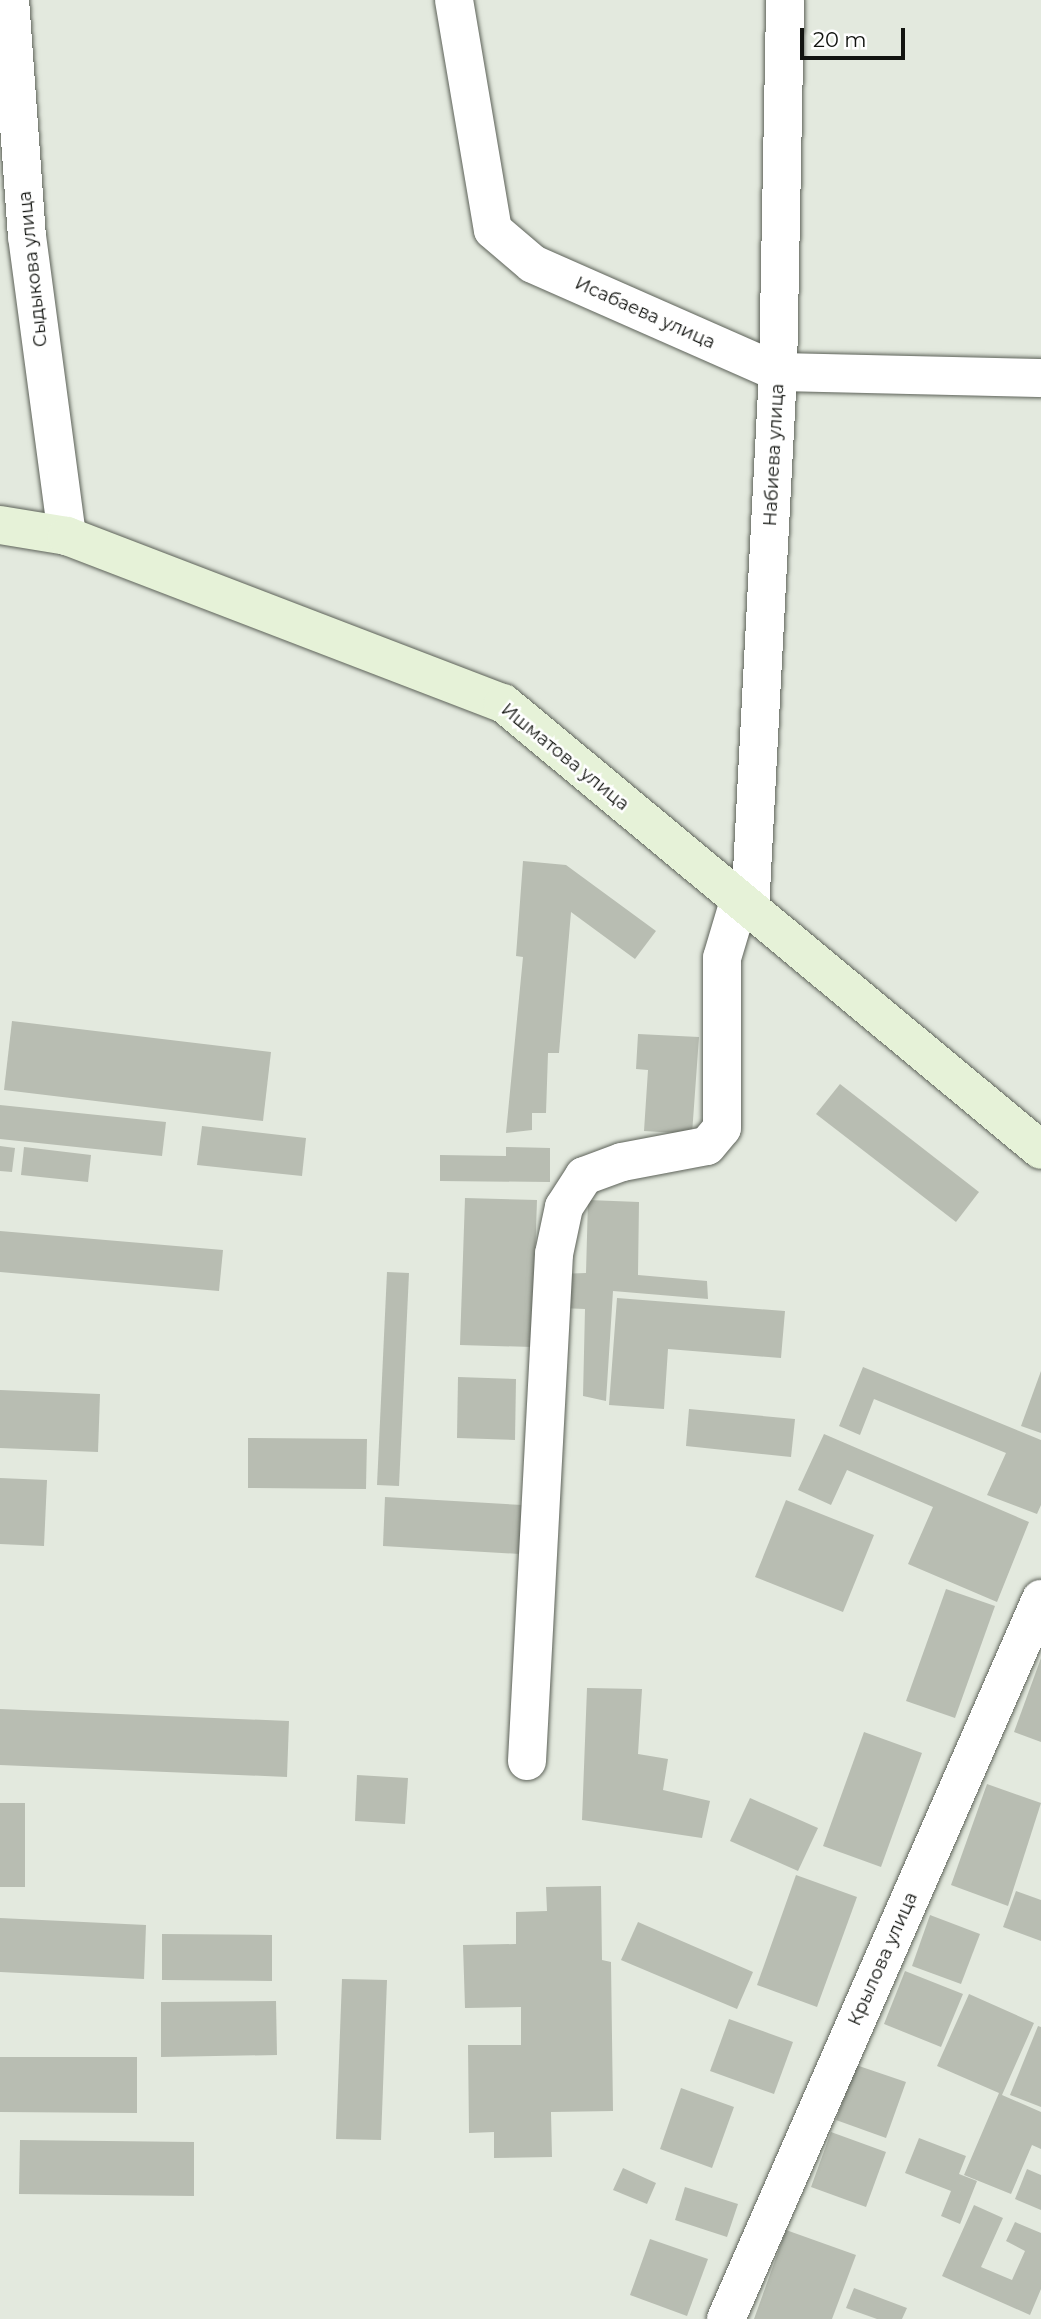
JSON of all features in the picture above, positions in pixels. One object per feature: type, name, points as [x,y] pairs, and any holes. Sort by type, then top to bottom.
[{"type":"main road","name":"Ишматова улица","points":[[0,525],[67,536],[503,704],[1041,1150]]},
{"type":"street","name":"Сыдыкова улица","points":[[10,0],[14,236],[67,536]]},
{"type":"street","name":"Исабаева улица","points":[[454,0],[493,230],[533,264],[778,372],[1041,378]]},
{"type":"street","name":"Набиева улица","points":[[527,1761],[554,1254],[564,1207],[584,1176],[622,1162],[707,1146],[722,1128],[722,958],[745,906],[778,372],[785,0]]},
{"type":"street","name":"Крылова улица","points":[[726,2319],[1041,1599]]},
{"type":"building","points":[[523,861],[566,865],[656,931],[635,959],[571,912],[559,1053],[548,1053],[546,1113],[532,1113],[532,1130],[506,1133],[523,957],[516,956]]},
{"type":"building","points":[[12,1021],[271,1052],[263,1121],[4,1090]]},
{"type":"building","points":[[638,1034],[699,1037],[692,1134],[644,1131],[648,1070],[636,1069]]},
{"type":"building","points":[[840,1084],[979,1192],[956,1222],[816,1114]]},
{"type":"building","points":[[0,1105],[166,1122],[162,1156],[0,1139]]},
{"type":"building","points":[[202,1126],[306,1138],[302,1176],[197,1165]]},
{"type":"building","points":[[0,1146],[15,1148],[12,1172],[0,1171]]},
{"type":"building","points":[[24,1147],[91,1155],[88,1182],[21,1175]]},
{"type":"building","points":[[506,1147],[550,1148],[550,1182],[440,1181],[440,1155],[506,1156]]},
{"type":"building","points":[[465,1198],[537,1200],[532,1347],[460,1345]]},
{"type":"building","points":[[588,1200],[639,1202],[638,1275],[707,1281],[708,1299],[613,1291],[606,1401],[583,1396],[585,1309],[560,1308],[559,1274],[586,1273]]},
{"type":"building","points":[[0,1231],[223,1250],[219,1291],[0,1272]]},
{"type":"building","points":[[387,1272],[409,1273],[399,1486],[377,1485]]},
{"type":"building","points":[[617,1298],[785,1311],[781,1358],[668,1349],[664,1409],[609,1405]]},
{"type":"building","points":[[863,1367],[1041,1440],[1041,1505],[1037,1514],[987,1495],[1006,1453],[874,1399],[860,1435],[839,1426]]},
{"type":"building","points":[[1041,1371],[1041,1433],[1021,1426]]},
{"type":"building","points":[[458,1377],[516,1379],[515,1440],[457,1438]]},
{"type":"building","points":[[0,1390],[100,1394],[98,1452],[0,1448]]},
{"type":"building","points":[[689,1409],[795,1419],[791,1457],[686,1446]]},
{"type":"building","points":[[824,1434],[1029,1522],[997,1602],[908,1564],[933,1507],[847,1470],[831,1505],[798,1490]]},
{"type":"building","points":[[248,1438],[367,1439],[366,1489],[248,1488]]},
{"type":"building","points":[[0,1478],[47,1480],[44,1546],[0,1544]]},
{"type":"building","points":[[385,1497],[523,1505],[520,1554],[383,1546]]},
{"type":"building","points":[[786,1500],[874,1535],[843,1612],[755,1577]]},
{"type":"building","points":[[946,1589],[995,1606],[955,1718],[906,1701]]},
{"type":"building","points":[[1041,1658],[1041,1742],[1014,1732]]},
{"type":"building","points":[[587,1688],[642,1689],[638,1754],[668,1759],[663,1790],[710,1801],[702,1838],[582,1820]]},
{"type":"building","points":[[0,1709],[289,1721],[287,1777],[0,1765]]},
{"type":"building","points":[[864,1732],[922,1753],[881,1867],[823,1846]]},
{"type":"building","points":[[357,1775],[408,1778],[405,1824],[355,1821]]},
{"type":"building","points":[[987,1784],[1041,1803],[1008,1906],[951,1885]]},
{"type":"building","points":[[750,1798],[818,1828],[798,1871],[730,1841]]},
{"type":"building","points":[[0,1803],[25,1803],[25,1887],[0,1887]]},
{"type":"building","points":[[796,1875],[857,1897],[817,2007],[757,1985]]},
{"type":"building","points":[[601,1886],[602,1960],[611,1962],[613,2111],[551,2112],[552,2157],[494,2158],[494,2132],[469,2133],[468,2045],[521,2045],[521,2007],[465,2008],[463,1945],[516,1944],[516,1912],[547,1911],[546,1887]]},
{"type":"building","points":[[1016,1891],[1041,1900],[1041,1941],[1003,1927]]},
{"type":"building","points":[[930,1915],[980,1934],[961,1984],[912,1966]]},
{"type":"building","points":[[0,1918],[146,1925],[144,1979],[0,1972]]},
{"type":"building","points":[[638,1922],[753,1972],[737,2009],[621,1960]]},
{"type":"building","points":[[162,1934],[272,1935],[272,1981],[162,1980]]},
{"type":"building","points":[[905,1971],[963,1994],[941,2047],[884,2024]]},
{"type":"building","points":[[342,1979],[387,1980],[381,2140],[336,2139]]},
{"type":"building","points":[[969,1994],[1034,2023],[1002,2095],[1041,2112],[1041,2149],[1032,2145],[1011,2194],[964,2175],[999,2093],[937,2066]]},
{"type":"building","points":[[276,2001],[277,2055],[161,2057],[161,2002]]},
{"type":"building","points":[[729,2019],[793,2042],[774,2094],[710,2071]]},
{"type":"building","points":[[1038,2026],[1041,2027],[1041,2107],[1010,2095]]},
{"type":"building","points":[[0,2057],[137,2057],[137,2113],[0,2112]]},
{"type":"building","points":[[856,2065],[906,2082],[886,2138],[836,2120]]},
{"type":"building","points":[[681,2088],[734,2107],[712,2168],[660,2149]]},
{"type":"building","points":[[831,2132],[886,2152],[866,2207],[811,2187]]},
{"type":"building","points":[[919,2138],[966,2156],[959,2174],[977,2181],[960,2224],[941,2216],[951,2191],[905,2173]]},
{"type":"building","points":[[20,2140],[194,2142],[194,2196],[19,2194]]},
{"type":"building","points":[[623,2168],[656,2183],[647,2204],[613,2190]]},
{"type":"building","points":[[1027,2169],[1041,2175],[1041,2210],[1015,2199]]},
{"type":"building","points":[[685,2187],[738,2204],[727,2237],[675,2220]]},
{"type":"building","points":[[974,2205],[1003,2218],[981,2267],[1012,2280],[1025,2251],[1006,2241],[1015,2222],[1041,2233],[1041,2289],[1030,2315],[942,2276]]},
{"type":"building","points":[[786,2230],[856,2255],[832,2319],[754,2319]]},
{"type":"building","points":[[650,2239],[708,2259],[687,2316],[630,2295]]},
{"type":"building","points":[[854,2288],[907,2308],[902,2319],[877,2319],[846,2308]]}]
